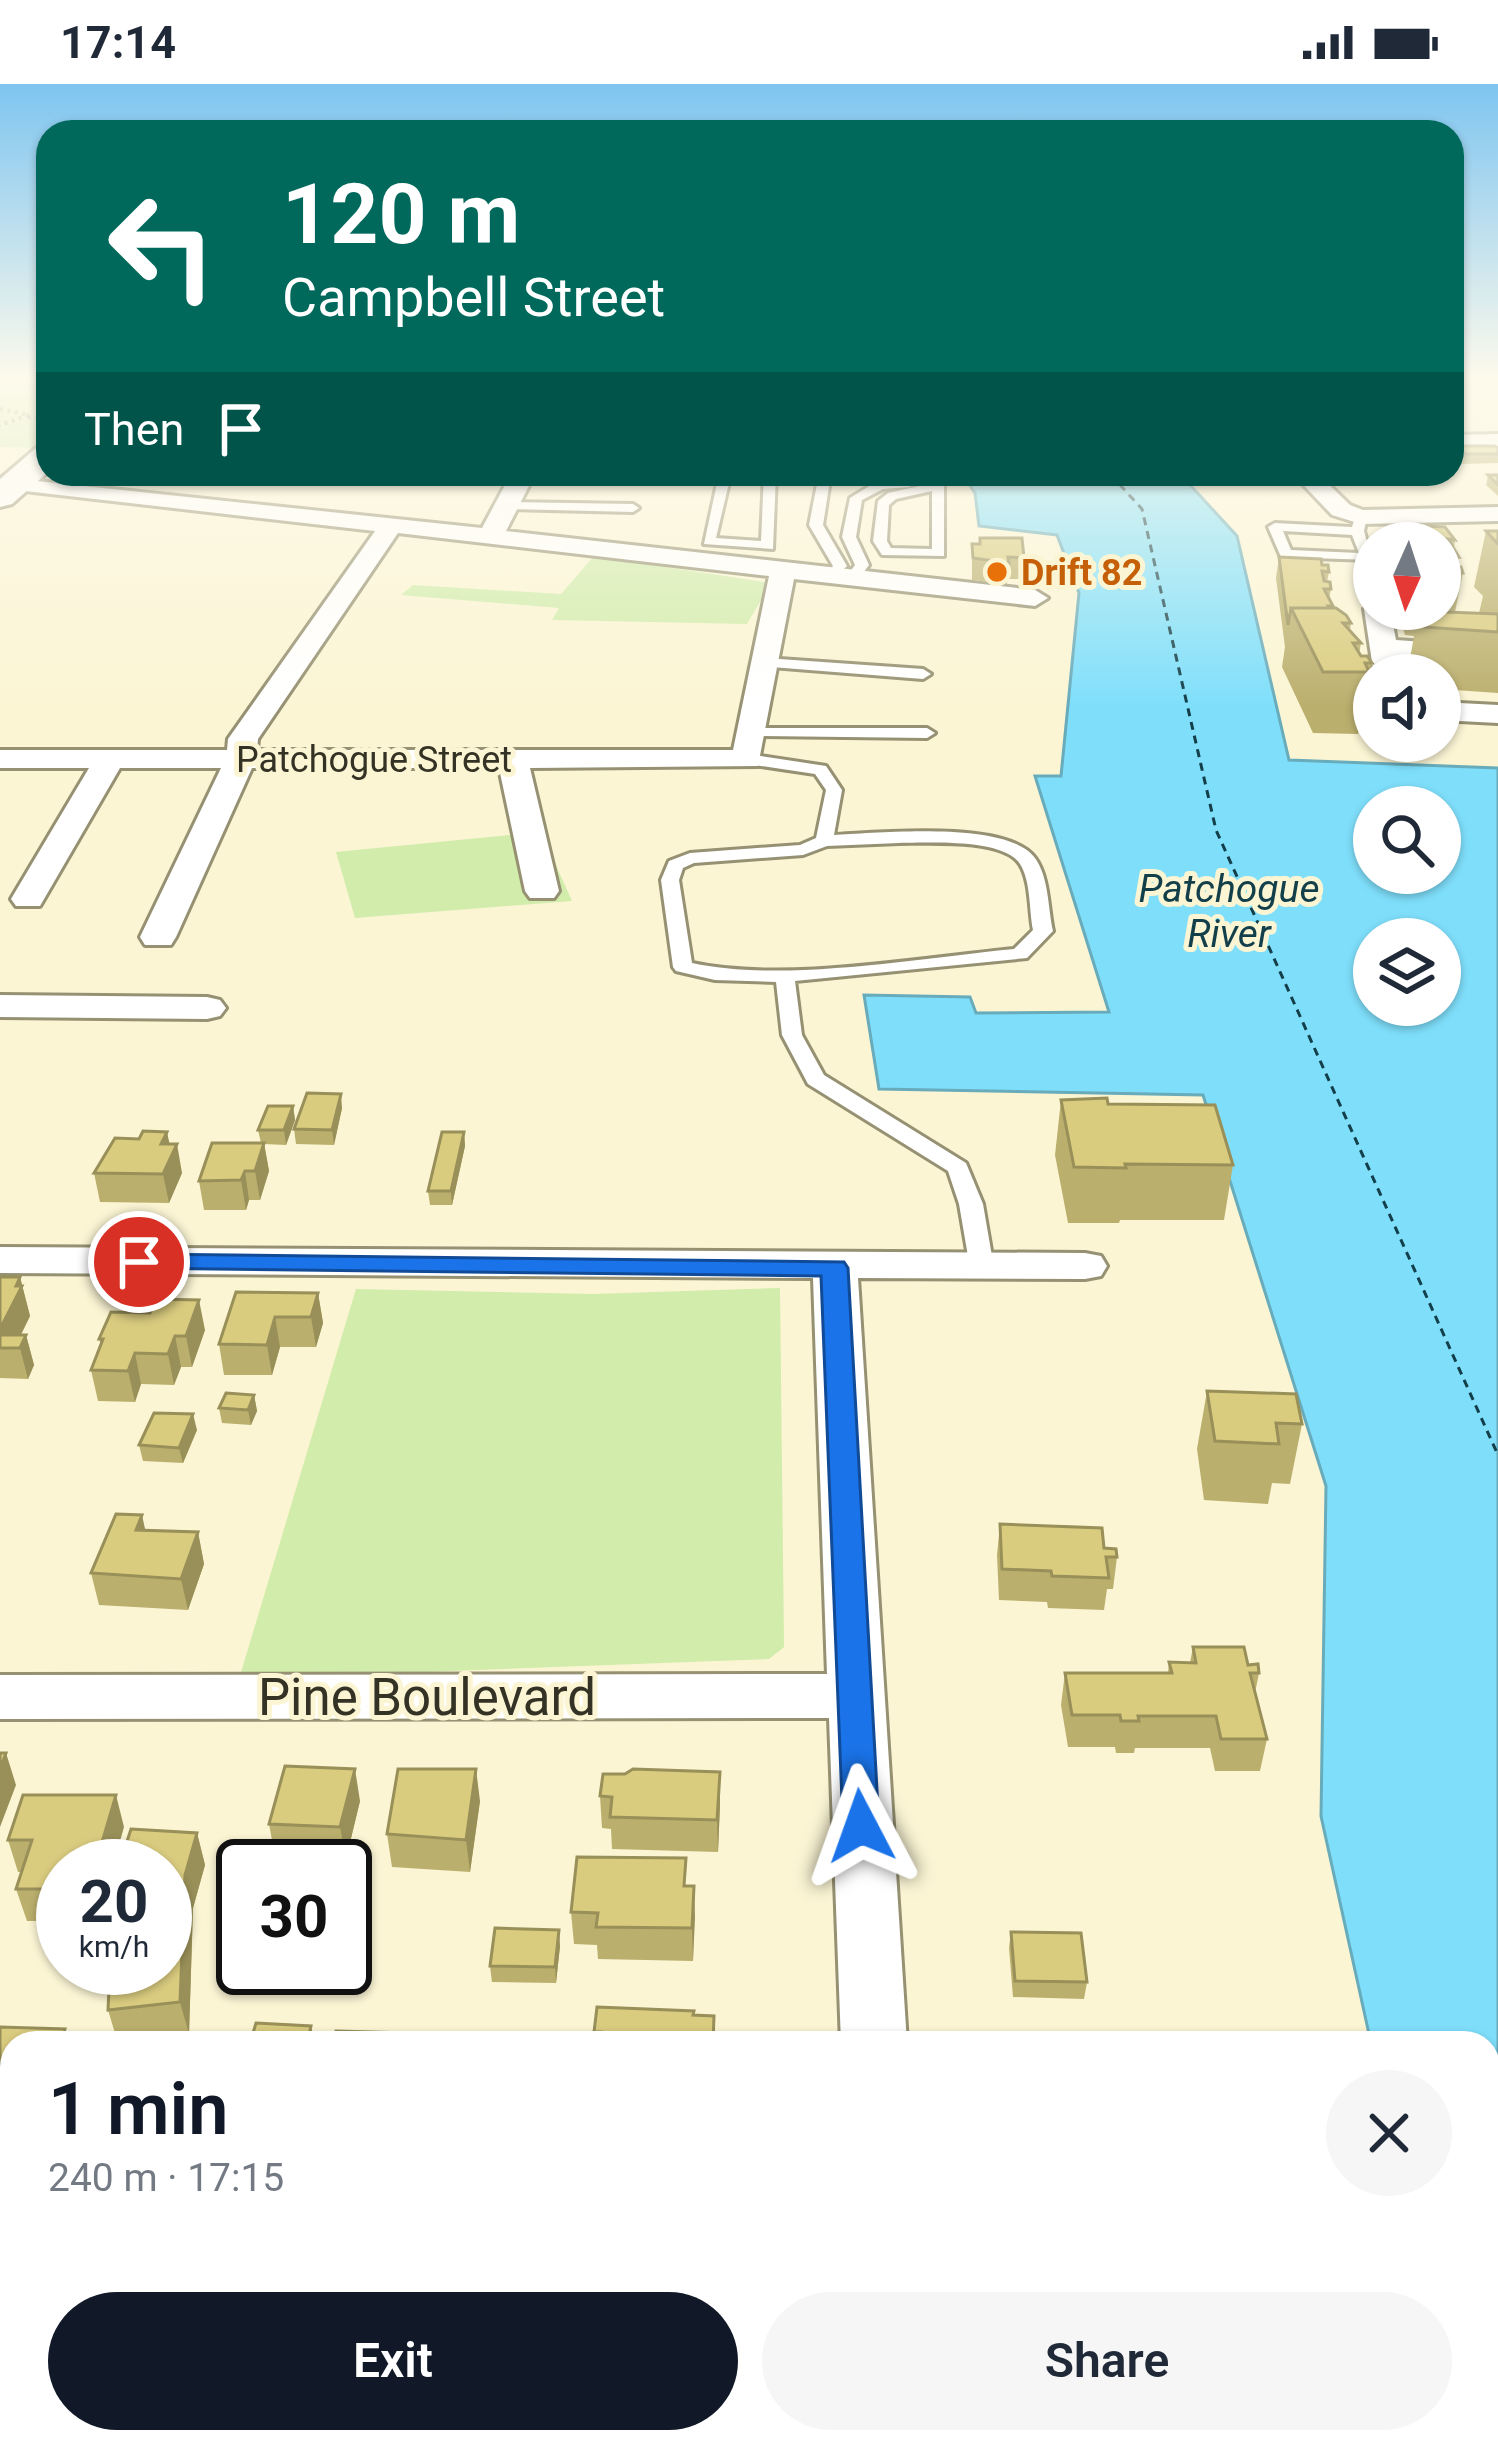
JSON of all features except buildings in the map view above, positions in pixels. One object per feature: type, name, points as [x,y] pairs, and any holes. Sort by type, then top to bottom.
[{"type":"street","points":[[68,486],[390,527],[1035,598]]},
{"type":"street","points":[[490,537],[517,486]]},
{"type":"street","points":[[1317,486],[1356,522]]},
{"type":"street","points":[[1387,522],[1498,514]]},
{"type":"street","points":[[158,938],[241,759],[243,739],[390,527]]},
{"type":"street","points":[[750,745],[783,569]]},
{"type":"street","points":[[1461,657],[1498,655]]},
{"type":"street","points":[[1461,712],[1498,714]]},
{"type":"street","name":"Patchogue Street","points":[[0,759],[512,758],[750,745]]},
{"type":"street","points":[[512,758],[542,891]]},
{"type":"street","points":[[28,899],[110,759]]},
{"type":"street","points":[[0,1006],[207,1008]]},
{"type":"street","points":[[0,1260],[1085,1266]]},
{"type":"street","points":[[835,1268],[873,2031]]},
{"type":"street","name":"Pine Boulevard","points":[[0,1697],[853,1696]]},
{"type":"lane","points":[[722,486],[710,541],[768,546],[770,486]]},
{"type":"lane","points":[[823,486],[816,525],[843,576],[862,565],[849,537],[856,498],[869,486]]},
{"type":"lane","points":[[934,486],[892,496],[883,504],[880,541],[887,552],[939,553],[938,486]]},
{"type":"lane","points":[[507,505],[633,508]]},
{"type":"lane","points":[[1359,524],[1367,557],[1286,554],[1275,527],[1359,524]]},
{"type":"lane","points":[[765,663],[923,674]]},
{"type":"lane","points":[[750,745],[928,733]]},
{"type":"lane","points":[[750,745],[820,770],[834,790],[824,841]]},
{"type":"lane","points":[[967,839],[1010,846],[1026,858],[1043,932],[1020,954],[784,976],[683,968],[670,880],[675,865],[689,858],[803,850],[824,841],[967,839]]},
{"type":"lane","points":[[784,976],[792,1035],[817,1079],[958,1168],[971,1204],[982,1268]]},
{"type":"green space","points":[[594,556],[771,583],[747,624],[552,620],[559,608],[401,595],[413,585],[561,594]]},
{"type":"green space","points":[[541,832],[572,901],[355,918],[336,852]]},
{"type":"green space","points":[[780,1288],[784,1647],[769,1659],[239,1679],[356,1289],[593,1294]]},
{"type":"water","name":"Patchogue River","points":[[970,486],[1191,486],[1237,536],[1289,760],[1498,768],[1498,2031],[1368,2031],[1321,1816],[1326,1486],[1203,1095],[879,1089],[864,995],[970,997],[976,1013],[1109,1012],[1035,776],[1061,776],[1079,593],[1057,535],[979,526]]},
{"type":"ferry route","points":[[1121,486],[1142,509],[1216,830],[1498,1455]]},
{"type":"place","name":"Drift 82","points":[[997,572]]},
{"type":"route","points":[[139,1262],[835,1268],[861,1826]]}]
